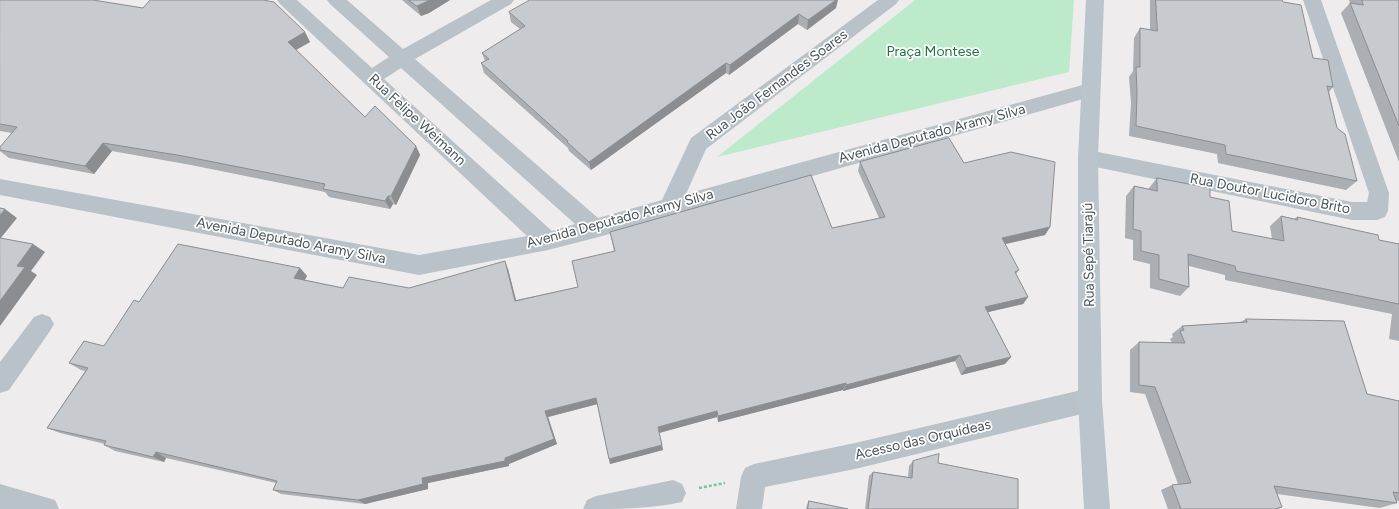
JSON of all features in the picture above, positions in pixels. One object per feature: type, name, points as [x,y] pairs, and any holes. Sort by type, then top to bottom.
[{"type":"street","name":"Rua Felipe Weimann","points":[[286,0],[548,241]]},
{"type":"street","points":[[336,0],[595,229]]},
{"type":"street","points":[[371,78],[402,58],[505,0]]},
{"type":"street","name":"Rua João Fernandes Soares","points":[[670,206],[698,144],[890,0]]},
{"type":"street","name":"Rua Sepé Tiarajú","points":[[1095,0],[1088,158],[1090,400],[1097,509]]},
{"type":"street","name":"Rua Doutor Lucidoro Brito","points":[[1088,158],[1352,211],[1377,211],[1379,193],[1312,0]]},
{"type":"street","name":"Avenida Deputado Aramy Silva","points":[[0,186],[419,265],[548,241],[595,229],[670,206],[1090,90]]},
{"type":"street","points":[[0,382],[42,324]]},
{"type":"street","name":"Acesso das Orquídeas","points":[[754,477],[855,456],[1090,400]]},
{"type":"street","points":[[749,509],[754,477]]},
{"type":"street","points":[[596,509],[673,493]]},
{"type":"street","points":[[0,497],[46,509]]},
{"type":"path","points":[[673,493],[754,477]]},
{"type":"green space","name":"Praça Montese","points":[[915,0],[1074,0],[1069,72],[717,157]]},
{"type":"building","points":[[0,0],[93,0],[143,8],[150,0],[263,0],[274,2],[305,32],[288,42],[365,117],[375,106],[416,146],[391,196],[388,196],[385,201],[323,189],[325,184],[183,156],[103,143],[85,166],[0,150],[0,147],[17,127],[0,124]]},
{"type":"building","points":[[409,0],[430,0],[417,6]]},
{"type":"building","points":[[530,0],[836,0],[808,20],[799,14],[730,65],[726,63],[589,162],[567,142],[568,141],[481,63],[489,59],[482,53],[525,26],[509,12]]},
{"type":"building","points":[[1156,0],[1282,0],[1283,2],[1301,5],[1313,58],[1328,60],[1333,87],[1327,86],[1337,128],[1345,134],[1357,181],[1226,154],[1225,145],[1136,126],[1136,67],[1140,67],[1140,28],[1157,31]]},
{"type":"building","points":[[1362,0],[1399,0],[1399,126],[1350,3],[1363,5]]},
{"type":"building","points":[[949,138],[964,163],[1011,152],[1055,162],[1050,227],[1002,238],[1019,270],[1015,272],[1028,297],[985,307],[1011,357],[966,368],[960,355],[846,385],[846,383],[718,416],[717,411],[658,427],[662,445],[609,459],[596,398],[545,411],[554,439],[505,458],[505,461],[422,478],[423,484],[358,500],[273,490],[277,481],[156,452],[153,457],[104,445],[106,441],[47,428],[88,368],[69,363],[84,341],[104,346],[134,300],[139,302],[178,244],[300,268],[294,278],[343,288],[349,277],[409,288],[505,261],[515,301],[578,287],[572,261],[615,251],[610,232],[811,175],[832,228],[885,217],[860,162]]},
{"type":"building","points":[[1157,178],[1210,188],[1210,197],[1229,201],[1232,231],[1284,241],[1281,216],[1298,220],[1297,217],[1378,235],[1379,240],[1399,244],[1399,304],[1236,271],[1235,266],[1188,254],[1189,287],[1159,279],[1159,255],[1141,251],[1141,231],[1133,229],[1134,186],[1157,191]]},
{"type":"building","points":[[0,208],[5,209],[0,215]]},
{"type":"building","points":[[0,238],[33,244],[17,266],[25,267],[0,301]]},
{"type":"building","points":[[1246,319],[1344,321],[1367,394],[1399,401],[1399,493],[1393,492],[1397,503],[1274,486],[1282,507],[1275,509],[1181,509],[1172,485],[1191,483],[1155,387],[1139,385],[1139,342],[1185,343],[1180,331],[1184,330],[1182,326],[1247,322]]},
{"type":"building","points":[[939,454],[938,463],[1018,479],[1018,509],[868,509],[873,472],[912,478],[913,461]]},
{"type":"building","points":[[809,501],[848,509],[808,509]]}]
